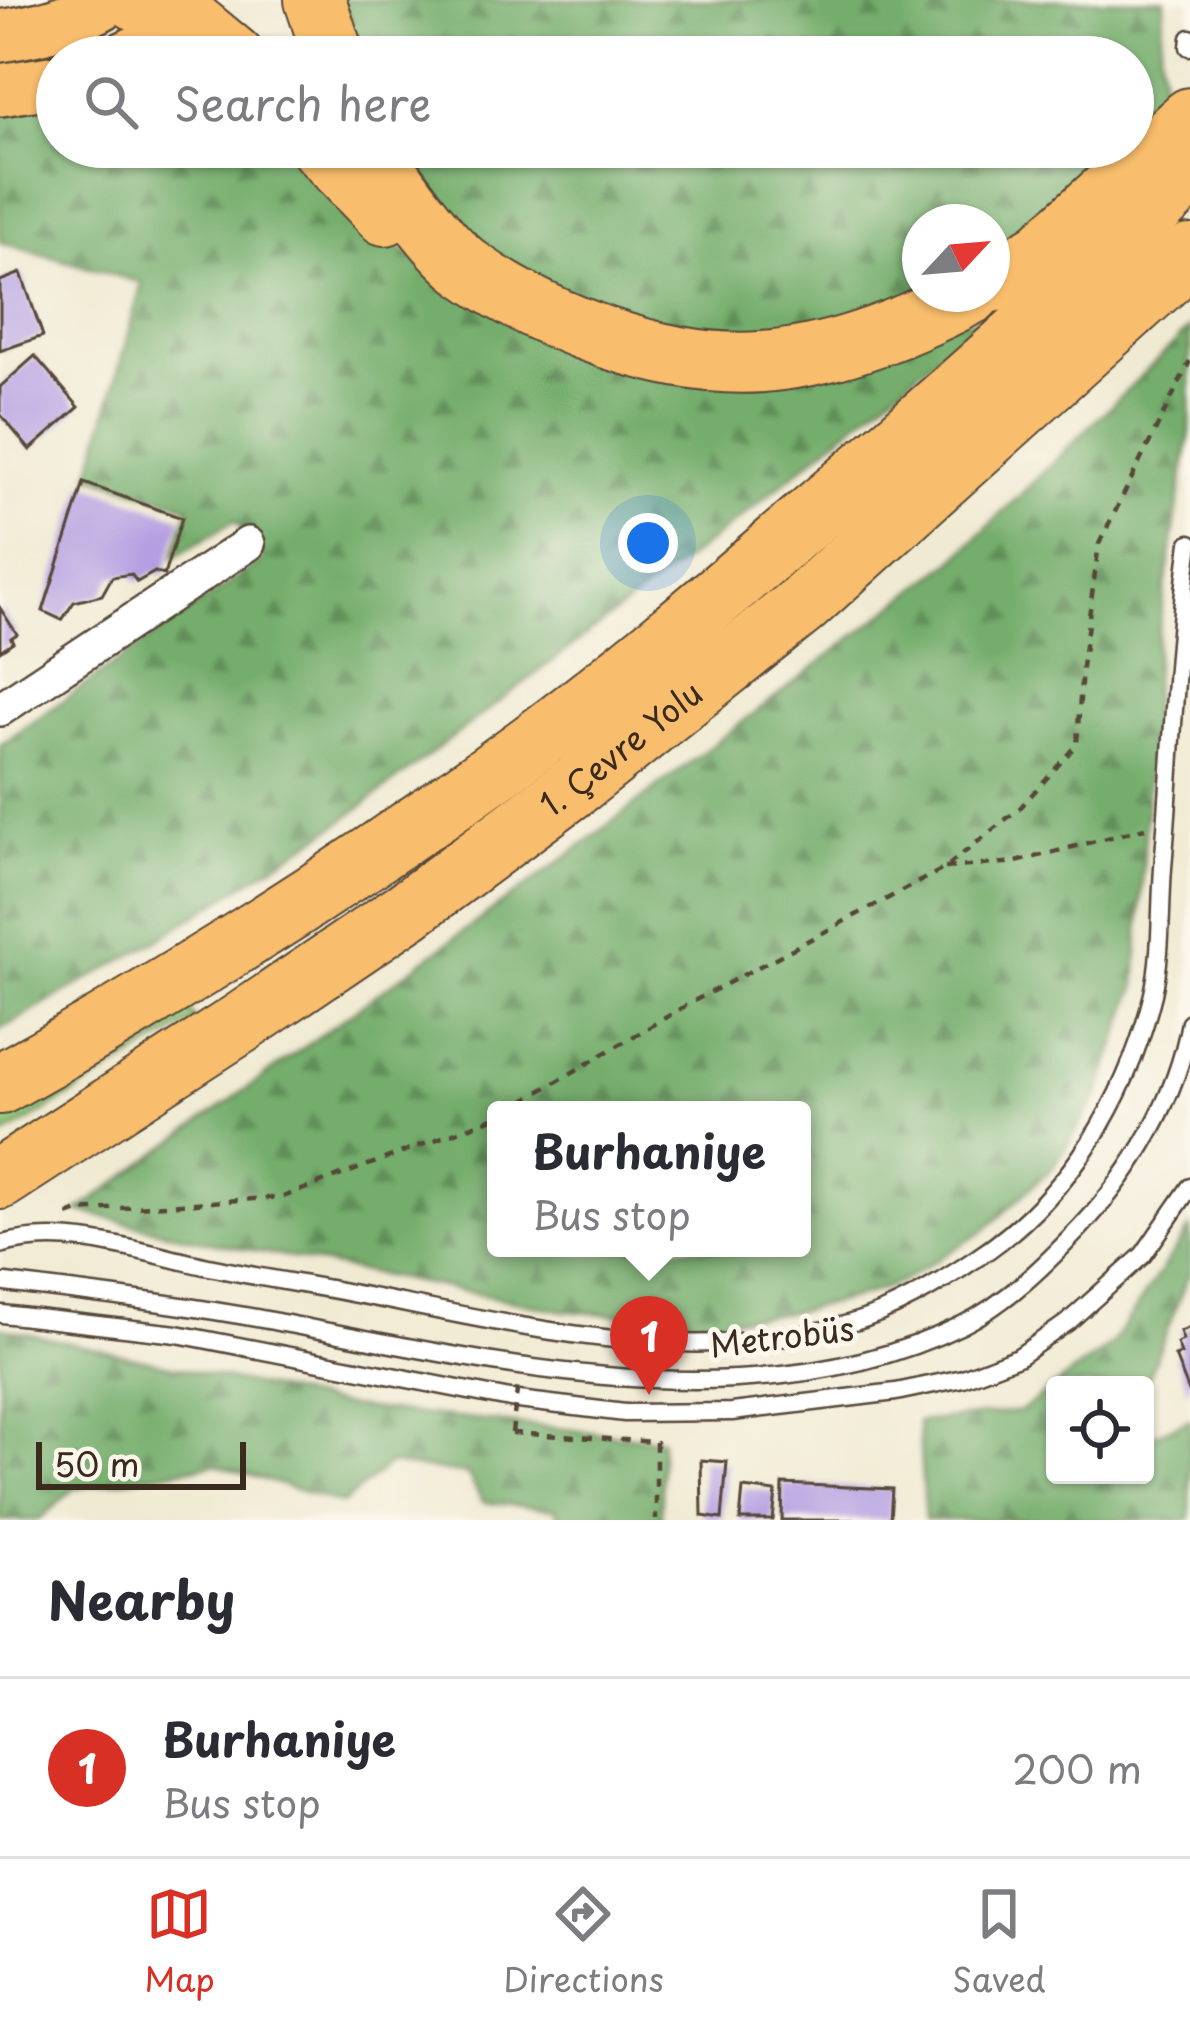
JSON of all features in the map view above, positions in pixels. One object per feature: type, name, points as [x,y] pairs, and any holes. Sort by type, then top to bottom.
[{"type":"highway","points":[[315,0],[327,36]]},
{"type":"highway","points":[[165,3],[207,36]]},
{"type":"highway","points":[[1154,150],[1190,118]]},
{"type":"highway","points":[[340,168],[383,214],[568,324],[680,358],[762,362],[859,342],[936,312]]},
{"type":"highway","points":[[385,168],[466,267]]},
{"type":"highway","points":[[1010,270],[1042,251],[1134,168]]},
{"type":"highway","name":"1. Çevre Yolu","points":[[0,1084],[98,1030],[365,860],[529,746],[775,547],[1013,344],[1190,173]]},
{"type":"highway","name":"1. Çevre Yolu","points":[[7,1206],[580,783],[801,606],[1190,255]]},
{"type":"main road","points":[[0,36],[46,29],[110,0]]},
{"type":"main road","points":[[153,36],[165,3]]},
{"type":"main road","points":[[0,90],[36,84]]},
{"type":"street","points":[[0,709],[248,544]]},
{"type":"lane","points":[[7,1206],[96,1243],[571,1334],[670,1342],[772,1340],[849,1324],[924,1292],[998,1245],[1072,1172],[1113,1102],[1154,991],[1175,673],[1190,543]]},
{"type":"lane","name":"Metrobüs","points":[[6,1283],[198,1307],[509,1366],[631,1380],[727,1378],[816,1369],[871,1357],[964,1324],[1054,1255],[1101,1205],[1153,1129],[1190,1022]]},
{"type":"lane","name":"Metrobüs","points":[[2,1314],[177,1334],[510,1399],[625,1413],[732,1412],[896,1392],[963,1378],[1018,1358],[1068,1322],[1143,1255],[1190,1187]]},
{"type":"path","points":[[523,1101],[694,1001],[945,868],[1021,808],[1078,744],[1082,667],[1100,544],[1190,361]]},
{"type":"path","points":[[945,868],[1016,862],[1166,827]]},
{"type":"path","points":[[7,1206],[78,1211],[283,1197],[487,1120]]},
{"type":"path","points":[[518,1382],[512,1433],[656,1442],[656,1520]]},
{"type":"green space","points":[[340,0],[1165,0],[1160,52],[1167,121],[1154,132],[1154,36],[350,36]]},
{"type":"green space","points":[[36,103],[36,168],[310,168],[331,192],[430,271],[620,364],[982,319],[743,516],[340,823],[156,941],[0,1030],[0,745],[265,558],[235,521],[174,557],[189,507],[90,475],[142,283],[0,242],[0,106]]},
{"type":"green space","points":[[414,168],[1109,168],[1010,248],[1010,204],[902,204],[902,301],[799,338],[755,344],[664,334],[575,302],[495,255],[452,220]]},
{"type":"green space","points":[[1190,328],[1190,430],[1156,645],[1136,987],[1099,1093],[1055,1165],[985,1230],[901,1282],[868,1294],[795,1312],[709,1321],[565,1311],[205,1241],[78,1211],[565,858],[954,560]]},
{"type":"green space","points":[[189,1007],[195,1020],[0,1138],[0,1118],[83,1074]]},
{"type":"green space","points":[[1190,1228],[1190,1271],[1149,1376],[1068,1376],[1111,1345]]},
{"type":"green space","points":[[0,1327],[350,1407],[661,1439],[661,1520],[558,1520],[556,1509],[483,1502],[467,1474],[389,1464],[342,1504],[214,1464],[74,1489],[39,1520],[0,1520]]},
{"type":"green space","points":[[1046,1393],[1046,1484],[1154,1484],[1154,1435],[1190,1419],[1190,1520],[925,1520],[918,1422],[1022,1411]]},
{"type":"building","points":[[21,273],[43,336],[0,351],[0,281]]},
{"type":"building","points":[[35,356],[79,407],[30,450],[0,414],[0,387]]},
{"type":"building","points":[[84,483],[182,518],[164,575],[155,572],[137,582],[131,574],[112,577],[102,595],[74,602],[62,620],[43,611]]},
{"type":"building","points":[[0,608],[17,634],[0,651]]},
{"type":"building","points":[[1190,1327],[1190,1394],[1175,1356],[1181,1354],[1180,1331]]},
{"type":"building","points":[[701,1460],[727,1462],[722,1519],[702,1516]]},
{"type":"building","points":[[783,1484],[892,1489],[890,1520],[782,1520]]},
{"type":"building","points":[[743,1488],[776,1492],[773,1520],[740,1520]]},
{"type":"place","name":"Burhaniye","points":[[649,1395]]}]
